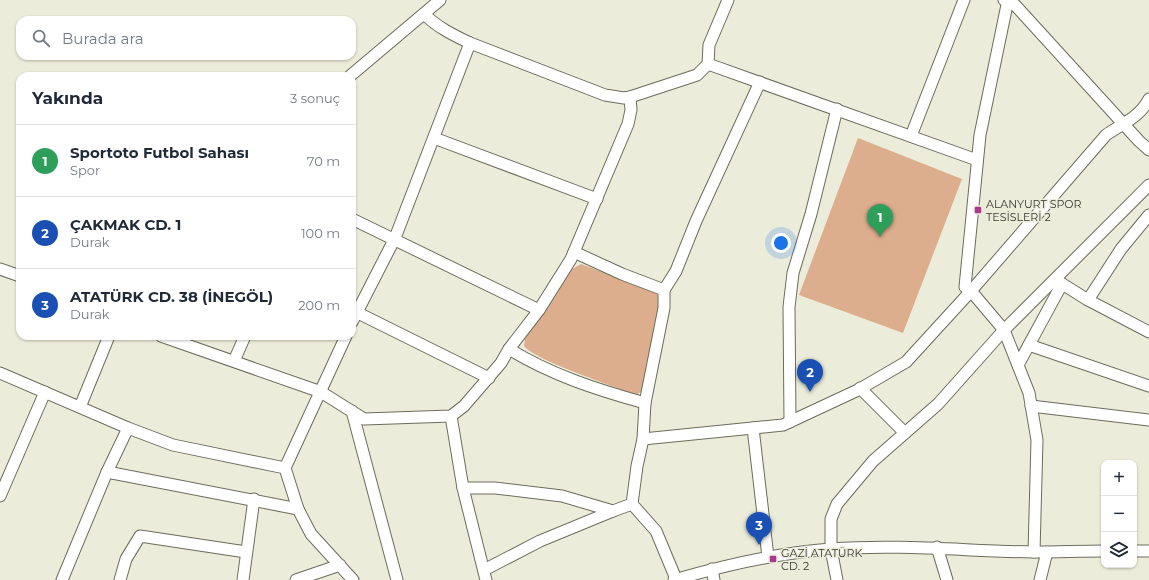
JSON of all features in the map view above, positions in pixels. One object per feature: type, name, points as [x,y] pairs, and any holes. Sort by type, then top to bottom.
[{"type":"street","points":[[355,72],[440,0]]},
{"type":"street","points":[[424,14],[433,23],[451,34],[470,42],[605,94],[630,98],[697,75],[708,64],[709,46],[728,0]]},
{"type":"street","points":[[911,136],[964,0]]},
{"type":"street","points":[[1034,552],[1036,440],[1029,393],[1004,330],[966,286],[980,135],[1006,0],[1015,5],[1139,141],[1149,150]]},
{"type":"street","points":[[356,310],[395,238],[470,42]]},
{"type":"street","points":[[708,64],[977,160]]},
{"type":"street","points":[[760,82],[696,221],[676,271],[664,290],[664,308],[645,403],[643,439],[637,466],[632,504],[656,531],[675,580],[712,569],[768,557],[831,549],[937,547],[1034,552],[1101,551]]},
{"type":"street","points":[[173,340],[321,392],[364,418],[451,416],[464,406],[489,378],[539,310],[574,252],[628,124],[631,110],[630,98]]},
{"type":"street","points":[[643,439],[783,425],[860,388],[906,362],[971,291],[1086,156],[1106,135],[1139,114],[1149,98]]},
{"type":"street","points":[[790,422],[789,307],[794,273],[812,214],[837,109]]},
{"type":"street","points":[[434,138],[597,199]]},
{"type":"street","points":[[837,580],[831,549],[831,519],[837,504],[873,461],[938,404],[1004,330],[1059,282],[1149,185]]},
{"type":"street","points":[[1088,300],[1121,249],[1149,215]]},
{"type":"street","points":[[356,221],[395,238],[539,310]]},
{"type":"street","points":[[574,252],[622,274],[664,290]]},
{"type":"street","points":[[0,268],[16,274]]},
{"type":"street","points":[[1059,282],[1088,300],[1149,332]]},
{"type":"street","points":[[1018,365],[1059,282]]},
{"type":"street","points":[[356,316],[489,378]]},
{"type":"street","points":[[80,407],[107,340]]},
{"type":"street","points":[[234,361],[243,340]]},
{"type":"street","points":[[344,340],[285,468],[298,509],[311,534],[353,580]]},
{"type":"street","points":[[1029,345],[1149,386]]},
{"type":"street","points":[[509,350],[531,363],[594,388],[645,403]]},
{"type":"street","points":[[0,373],[128,428],[173,445],[285,468]]},
{"type":"street","points":[[860,388],[905,433]]},
{"type":"street","points":[[0,496],[5,470],[45,392]]},
{"type":"street","points":[[1031,406],[1148,420],[1149,409]]},
{"type":"street","points":[[352,411],[397,580]]},
{"type":"street","points":[[451,416],[463,488],[485,575],[540,542],[632,504]]},
{"type":"street","points":[[62,580],[107,472],[128,428]]},
{"type":"street","points":[[753,428],[768,557]]},
{"type":"street","points":[[107,472],[182,487],[254,499],[298,509]]},
{"type":"street","points":[[463,488],[495,488],[562,496],[613,511]]},
{"type":"street","points":[[242,580],[254,499]]},
{"type":"street","points":[[120,580],[126,559],[140,536],[246,552]]},
{"type":"street","points":[[937,547],[947,580]]},
{"type":"street","points":[[1137,551],[1149,551]]},
{"type":"street","points":[[1040,580],[1047,552]]},
{"type":"street","points":[[296,580],[340,565]]},
{"type":"street","points":[[712,569],[714,580]]},
{"type":"shaded area","points":[[858,138],[962,179],[903,333],[799,295]]},
{"type":"shaded area","points":[[581,264],[656,292],[662,299],[647,388],[636,395],[543,359],[524,346],[525,339],[567,272]]},
{"type":"place","name":"ALANYURT SPOR TESİSLERİ 2","points":[[978,210]]},
{"type":"place","name":"Sportoto Futbol Sahası","points":[[880,237]]},
{"type":"place","name":"ÇAKMAK CD. 1","points":[[810,392]]},
{"type":"place","name":"ATATÜRK CD. 38 (İNEGÖL)","points":[[759,545]]},
{"type":"place","name":"GAZİ ATATÜRK CD. 2","points":[[773,559]]}]
